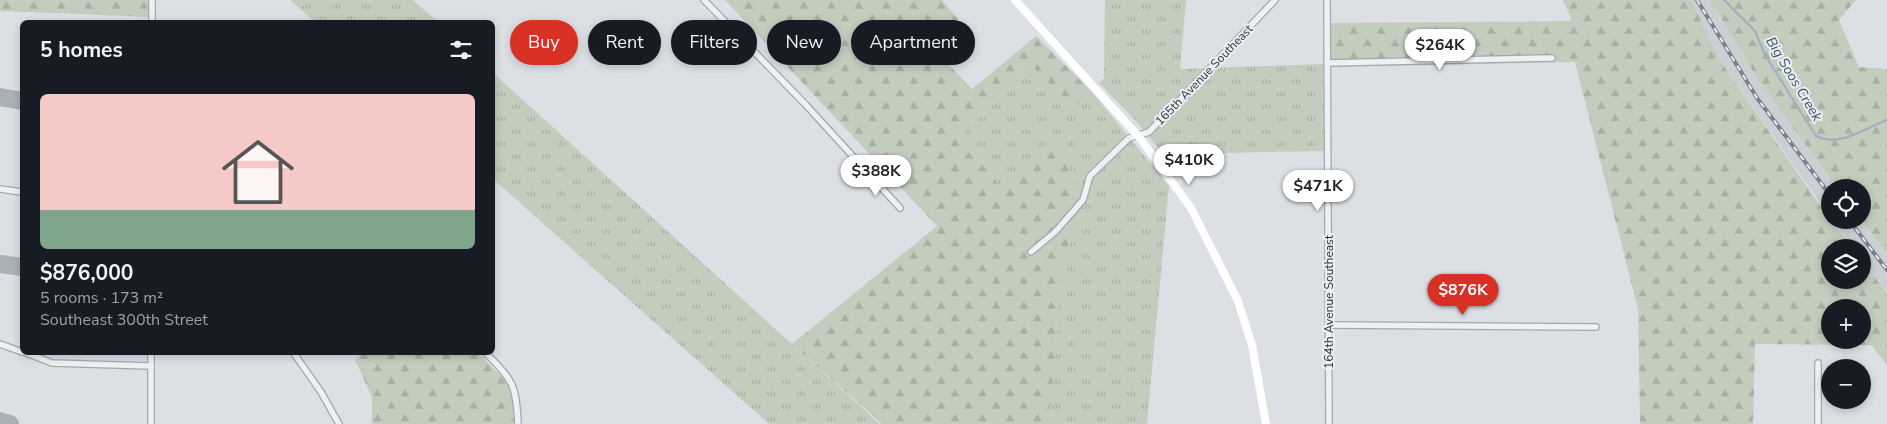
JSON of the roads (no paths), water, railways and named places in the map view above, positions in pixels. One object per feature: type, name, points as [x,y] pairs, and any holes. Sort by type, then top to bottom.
[{"type":"street","points":[[152,0],[152,20]]},
{"type":"street","points":[[704,0],[806,106],[900,208]]},
{"type":"street","points":[[1015,0],[1139,137],[1191,208],[1238,301],[1252,345],[1266,424]]},
{"type":"street","name":"165th Avenue Southeast","points":[[1031,252],[1055,232],[1083,200],[1090,176],[1129,138],[1139,137],[1149,132],[1275,0]]},
{"type":"street","name":"164th Avenue Southeast","points":[[1327,0],[1329,424]]},
{"type":"street","points":[[1327,64],[1552,58]]},
{"type":"street","points":[[0,189],[20,192]]},
{"type":"street","points":[[1329,325],[1596,327]]},
{"type":"street","points":[[0,344],[20,351]]},
{"type":"street","points":[[31,355],[52,363],[151,366]]},
{"type":"street","points":[[151,355],[151,424]]},
{"type":"street","points":[[295,355],[321,392],[339,424]]},
{"type":"street","points":[[488,355],[507,375],[516,393],[518,424]]},
{"type":"street","points":[[1818,363],[1818,424]]},
{"type":"waterway","name":"Big Soos Creek","points":[[1724,0],[1755,31],[1765,55],[1816,136],[1834,140],[1852,136],[1887,120]]},
{"type":"railway","points":[[1697,0],[1757,98],[1821,183]]},
{"type":"railway","points":[[1856,229],[1887,270]]}]
